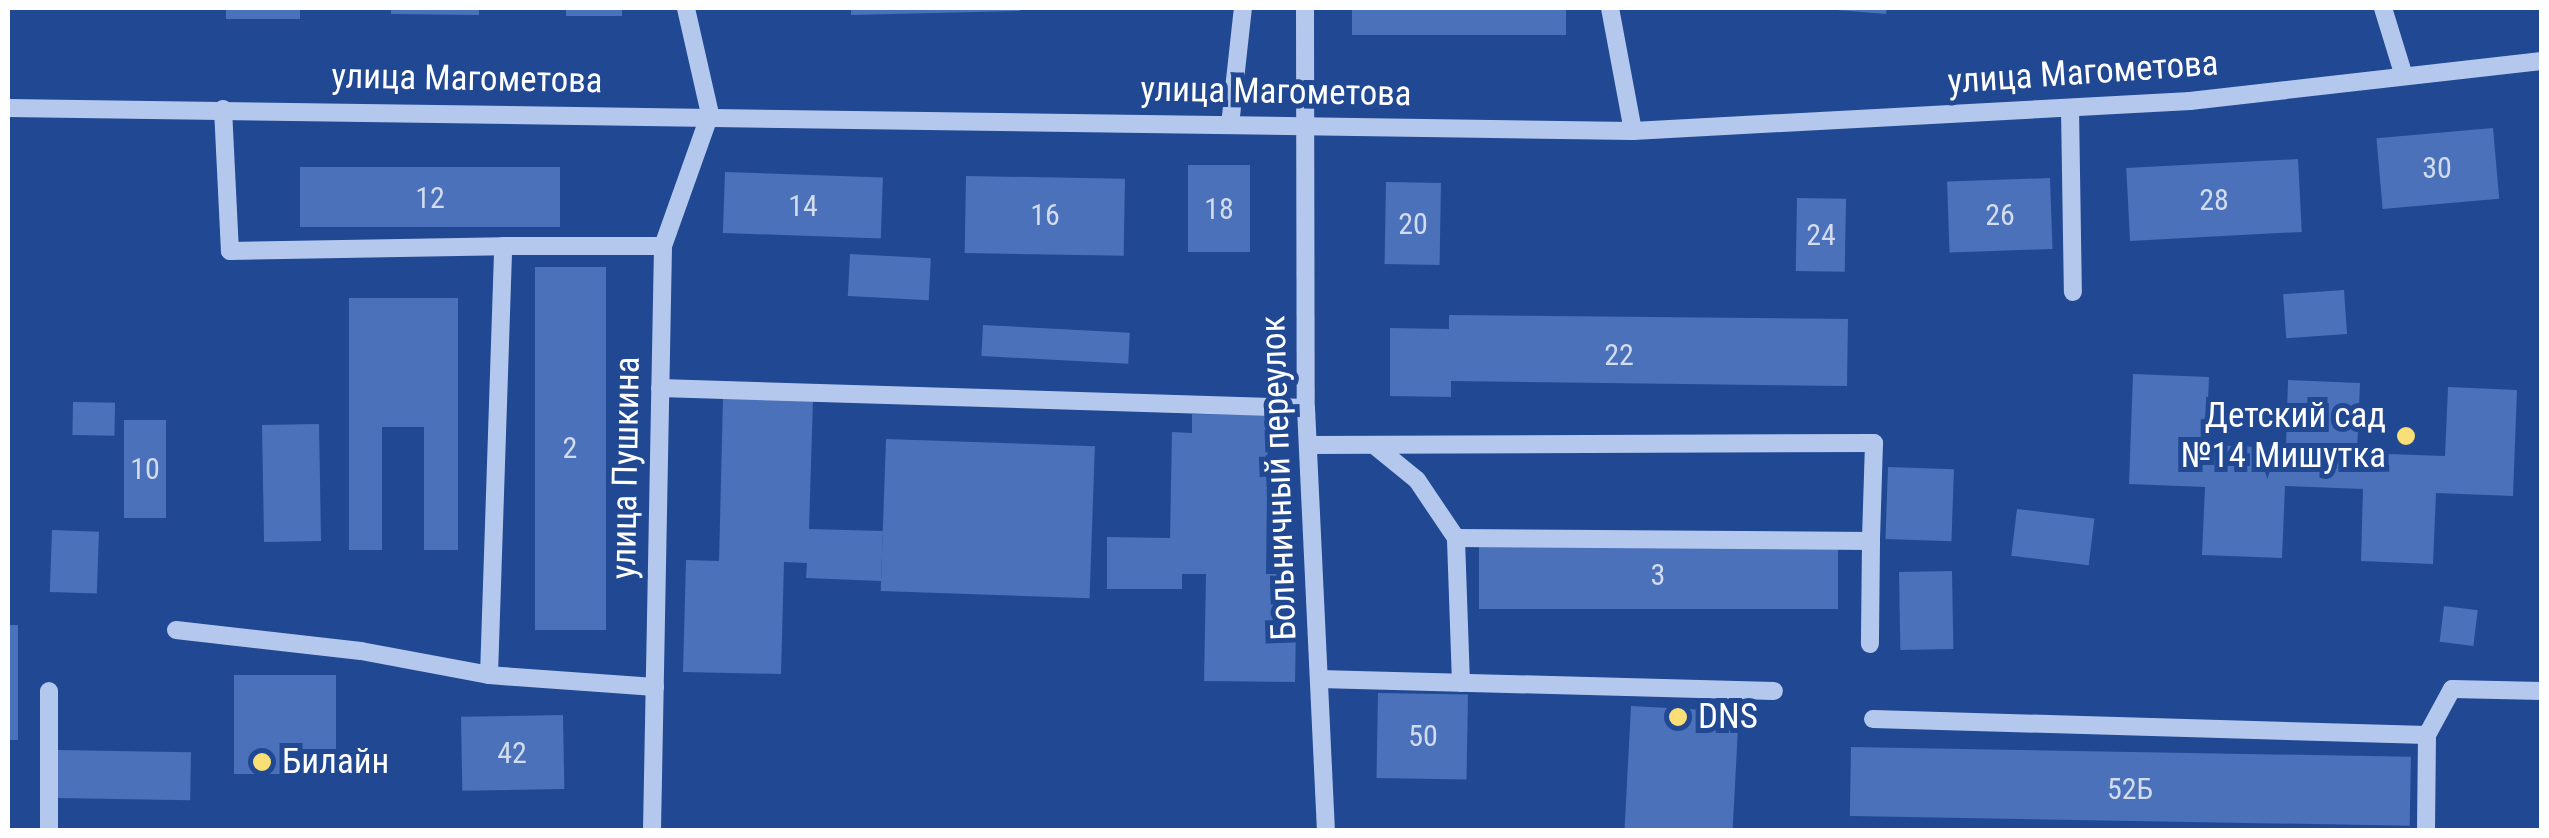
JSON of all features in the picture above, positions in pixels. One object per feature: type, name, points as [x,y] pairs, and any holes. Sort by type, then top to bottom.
[{"type":"street","points":[[686,8],[710,114]]},
{"type":"street","points":[[1230,125],[1243,8]]},
{"type":"street","name":"Больничный переулок","points":[[1305,8],[1306,408],[1326,830]]},
{"type":"street","points":[[1610,8],[1632,131]]},
{"type":"street","points":[[2382,8],[2403,73]]},
{"type":"street","name":"улица Магометова","points":[[8,108],[710,114],[1632,131],[2190,101],[2403,73],[2542,61]]},
{"type":"street","points":[[2070,108],[2073,292]]},
{"type":"street","points":[[223,109],[230,251],[663,246]]},
{"type":"street","name":"улица Пушкина","points":[[652,830],[663,246],[710,114]]},
{"type":"street","points":[[490,675],[503,246]]},
{"type":"street","points":[[660,388],[1306,408]]},
{"type":"street","points":[[1308,445],[1874,444],[1870,644]]},
{"type":"street","points":[[1374,445],[1417,480],[1456,538],[1460,683]]},
{"type":"street","points":[[1456,538],[1871,541]]},
{"type":"street","points":[[176,630],[361,651],[490,675],[655,687]]},
{"type":"street","points":[[1319,679],[1774,691]]},
{"type":"street","points":[[2426,830],[2427,735],[2452,689],[2542,691]]},
{"type":"street","points":[[48,690],[49,830]]},
{"type":"street","points":[[1873,719],[2427,735]]},
{"type":"building","points":[[226,8],[300,8],[300,19],[226,19]]},
{"type":"building","points":[[391,8],[479,8],[479,15],[391,14]]},
{"type":"building","points":[[566,8],[622,8],[622,16],[566,16]]},
{"type":"building","points":[[851,8],[1020,8],[1020,11],[851,15]]},
{"type":"building","points":[[1352,8],[1566,8],[1566,35],[1352,35]]},
{"type":"building","points":[[1836,8],[1887,8],[1886,14]]},
{"type":"building","points":[[2493,128],[2499,199],[2383,209],[2376,138]]},
{"type":"building","points":[[2298,159],[2302,232],[2130,241],[2126,168]]},
{"type":"building","points":[[1188,165],[1250,165],[1250,252],[1188,252]]},
{"type":"building","points":[[300,167],[560,167],[560,227],[300,227]]},
{"type":"building","points":[[725,172],[883,178],[881,238],[723,233]]},
{"type":"building","points":[[966,176],[1125,179],[1124,256],[965,253]]},
{"type":"building","points":[[2050,178],[2052,249],[1950,253],[1947,182]]},
{"type":"building","points":[[1386,182],[1441,183],[1440,265],[1385,264]]},
{"type":"building","points":[[1797,198],[1846,199],[1845,272],[1796,271]]},
{"type":"building","points":[[850,254],[931,258],[929,300],[848,296]]},
{"type":"building","points":[[535,267],[606,267],[606,630],[535,630]]},
{"type":"building","points":[[2344,290],[2347,334],[2286,338],[2283,294]]},
{"type":"building","points":[[349,298],[458,298],[458,550],[424,550],[424,427],[382,427],[382,550],[349,550]]},
{"type":"building","points":[[1449,315],[1848,319],[1847,386],[1451,381],[1451,397],[1390,396],[1390,328],[1449,329]]},
{"type":"building","points":[[983,325],[1130,333],[1128,364],[981,356]]},
{"type":"building","points":[[2133,374],[2209,377],[2206,445],[2286,448],[2288,380],[2360,383],[2357,453],[2445,456],[2448,387],[2517,390],[2513,496],[2436,493],[2433,564],[2361,561],[2363,489],[2285,486],[2282,558],[2202,555],[2205,487],[2129,484]]},
{"type":"building","points":[[723,398],[813,400],[809,529],[883,531],[881,581],[806,578],[807,563],[784,562],[781,674],[683,672],[686,560],[719,561]]},
{"type":"building","points":[[73,402],[115,403],[114,436],[72,435]]},
{"type":"building","points":[[1192,414],[1268,415],[1266,574],[1297,574],[1295,682],[1204,681],[1206,574],[1182,574],[1182,589],[1107,589],[1107,537],[1170,538],[1172,432],[1192,433]]},
{"type":"building","points":[[124,420],[166,420],[166,518],[124,518]]},
{"type":"building","points":[[319,424],[321,541],[264,542],[262,425]]},
{"type":"building","points":[[886,439],[1095,446],[1090,598],[881,591]]},
{"type":"building","points":[[1888,467],[1954,469],[1951,541],[1885,539]]},
{"type":"building","points":[[2017,509],[2094,519],[2089,565],[2011,556]]},
{"type":"building","points":[[52,530],[99,532],[97,594],[50,592]]},
{"type":"building","points":[[1479,539],[1838,539],[1838,609],[1479,609]]},
{"type":"building","points":[[1952,571],[1953,649],[1900,650],[1899,572]]},
{"type":"building","points":[[2444,606],[2478,610],[2473,646],[2440,642]]},
{"type":"building","points":[[8,625],[18,625],[18,740],[8,740]]},
{"type":"building","points":[[234,675],[336,675],[336,774],[234,774]]},
{"type":"building","points":[[1378,693],[1468,695],[1467,780],[1377,778]]},
{"type":"building","points":[[1631,706],[1739,712],[1733,830],[1625,830]]},
{"type":"building","points":[[563,715],[564,789],[462,791],[461,717]]},
{"type":"building","points":[[1851,747],[2411,757],[2410,826],[1850,816]]},
{"type":"building","points":[[57,750],[191,752],[190,800],[56,798]]},
{"type":"place","name":"Детский сад №14 Мишутка","points":[[2406,436]]},
{"type":"place","name":"DNS","points":[[1678,717]]},
{"type":"place","name":"Билайн","points":[[262,762]]}]
